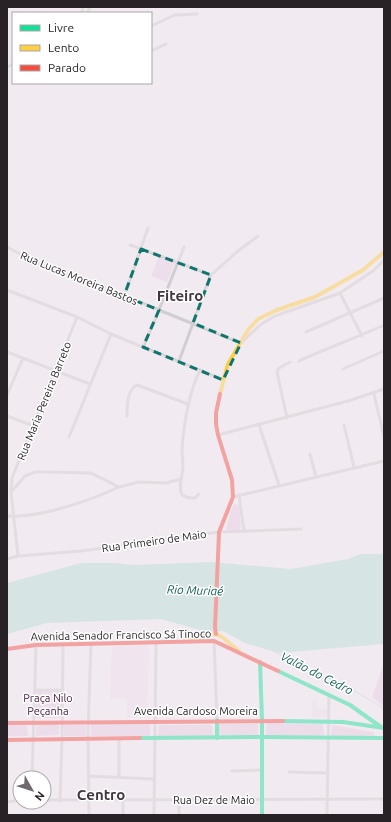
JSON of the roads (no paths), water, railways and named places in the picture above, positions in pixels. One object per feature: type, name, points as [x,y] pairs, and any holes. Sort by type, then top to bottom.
[{"type":"main road","points":[[216,634],[219,532],[232,497],[232,480],[218,435],[216,413],[228,364],[253,324],[258,319],[277,310],[320,294],[363,270],[378,259],[384,252]]},
{"type":"main road","points":[[182,642],[216,634],[243,654]]},
{"type":"main road","name":"Avenida Senador Francisco Sá Tinoco","points":[[7,649],[36,645],[214,641],[362,712],[383,728]]},
{"type":"main road","points":[[260,662],[262,720],[262,815]]},
{"type":"main road","points":[[217,720],[217,738]]},
{"type":"main road","name":"Avenida Cardoso Moreira","points":[[7,723],[62,721],[262,720],[329,721],[383,728]]},
{"type":"main road","points":[[7,740],[119,740],[262,737],[384,738]]},
{"type":"street","points":[[152,26],[175,15],[197,14]]},
{"type":"street","points":[[152,51],[166,44]]},
{"type":"street","points":[[124,296],[148,228]]},
{"type":"street","points":[[179,361],[211,275],[238,251],[258,236]]},
{"type":"street","points":[[130,245],[211,275]]},
{"type":"street","name":"Rua Lucas Moreira Bastos","points":[[7,247],[39,264],[241,343]]},
{"type":"street","points":[[143,347],[184,247]]},
{"type":"street","points":[[241,343],[260,326],[275,316],[340,293],[372,271],[384,260]]},
{"type":"street","points":[[7,290],[78,317],[112,334],[223,380]]},
{"type":"street","points":[[340,293],[362,336]]},
{"type":"street","points":[[306,332],[384,298]]},
{"type":"street","name":"Rua Maria Pereira Barreto","points":[[18,556],[11,492],[12,478],[78,317]]},
{"type":"street","points":[[299,361],[320,351],[362,336],[384,325]]},
{"type":"street","points":[[69,437],[112,334]]},
{"type":"street","points":[[343,368],[384,351]]},
{"type":"street","points":[[7,352],[90,384]]},
{"type":"street","points":[[7,395],[23,358]]},
{"type":"street","points":[[287,418],[277,372],[279,368],[290,362]]},
{"type":"street","points":[[199,494],[192,499],[182,495],[180,490],[183,469],[183,438],[188,404],[191,390],[200,370]]},
{"type":"street","points":[[127,416],[128,397],[133,388],[137,385],[188,404]]},
{"type":"street","points":[[218,435],[374,394],[384,389]]},
{"type":"street","points":[[374,394],[384,437]]},
{"type":"street","points":[[7,416],[34,426]]},
{"type":"street","points":[[260,425],[279,486]]},
{"type":"street","points":[[344,425],[354,467]]},
{"type":"street","points":[[310,454],[316,477]]},
{"type":"street","points":[[232,497],[384,461]]},
{"type":"street","points":[[11,492],[25,476],[35,472],[91,473],[119,487]]},
{"type":"street","points":[[7,476],[12,478]]},
{"type":"street","points":[[7,516],[14,517],[35,514],[94,499],[119,487],[139,482],[166,483],[181,479]]},
{"type":"street","points":[[239,495],[244,531]]},
{"type":"street","name":"Rua Primeiro de Maio","points":[[7,559],[18,556],[81,550],[219,532],[301,529]]},
{"type":"street","points":[[214,641],[217,720]]},
{"type":"street","points":[[154,815],[156,643]]},
{"type":"street","points":[[88,815],[88,721],[91,644]]},
{"type":"street","points":[[32,770],[36,645]]},
{"type":"street","points":[[60,801],[64,645]]},
{"type":"street","points":[[35,690],[63,690]]},
{"type":"street","points":[[327,815],[329,738],[328,695]]},
{"type":"street","points":[[119,740],[119,777]]},
{"type":"street","points":[[232,771],[262,770]]},
{"type":"street","points":[[289,772],[328,773]]},
{"type":"street","points":[[88,776],[154,778]]},
{"type":"street","name":"Rua Dez de Maio","points":[[52,800],[384,799]]},
{"type":"street","points":[[123,800],[123,815]]},
{"type":"street","points":[[179,800],[179,815]]},
{"type":"water","name":"Rio Muriaé","points":[[360,554],[384,554],[384,644],[278,653],[245,643],[223,631],[207,632],[161,619],[47,623],[7,634],[7,583],[81,563],[136,565],[211,562],[291,569],[348,559]]},
{"type":"waterway","name":"Valão do Cedro","points":[[277,653],[315,674],[337,681],[384,709]]},
{"type":"district","name":"Fiteiro","points":[[180,295]]},
{"type":"district","name":"Centro","points":[[101,794]]},
{"type":"park label","name":"Praça Nilo Peçanha","points":[[48,704]]}]
